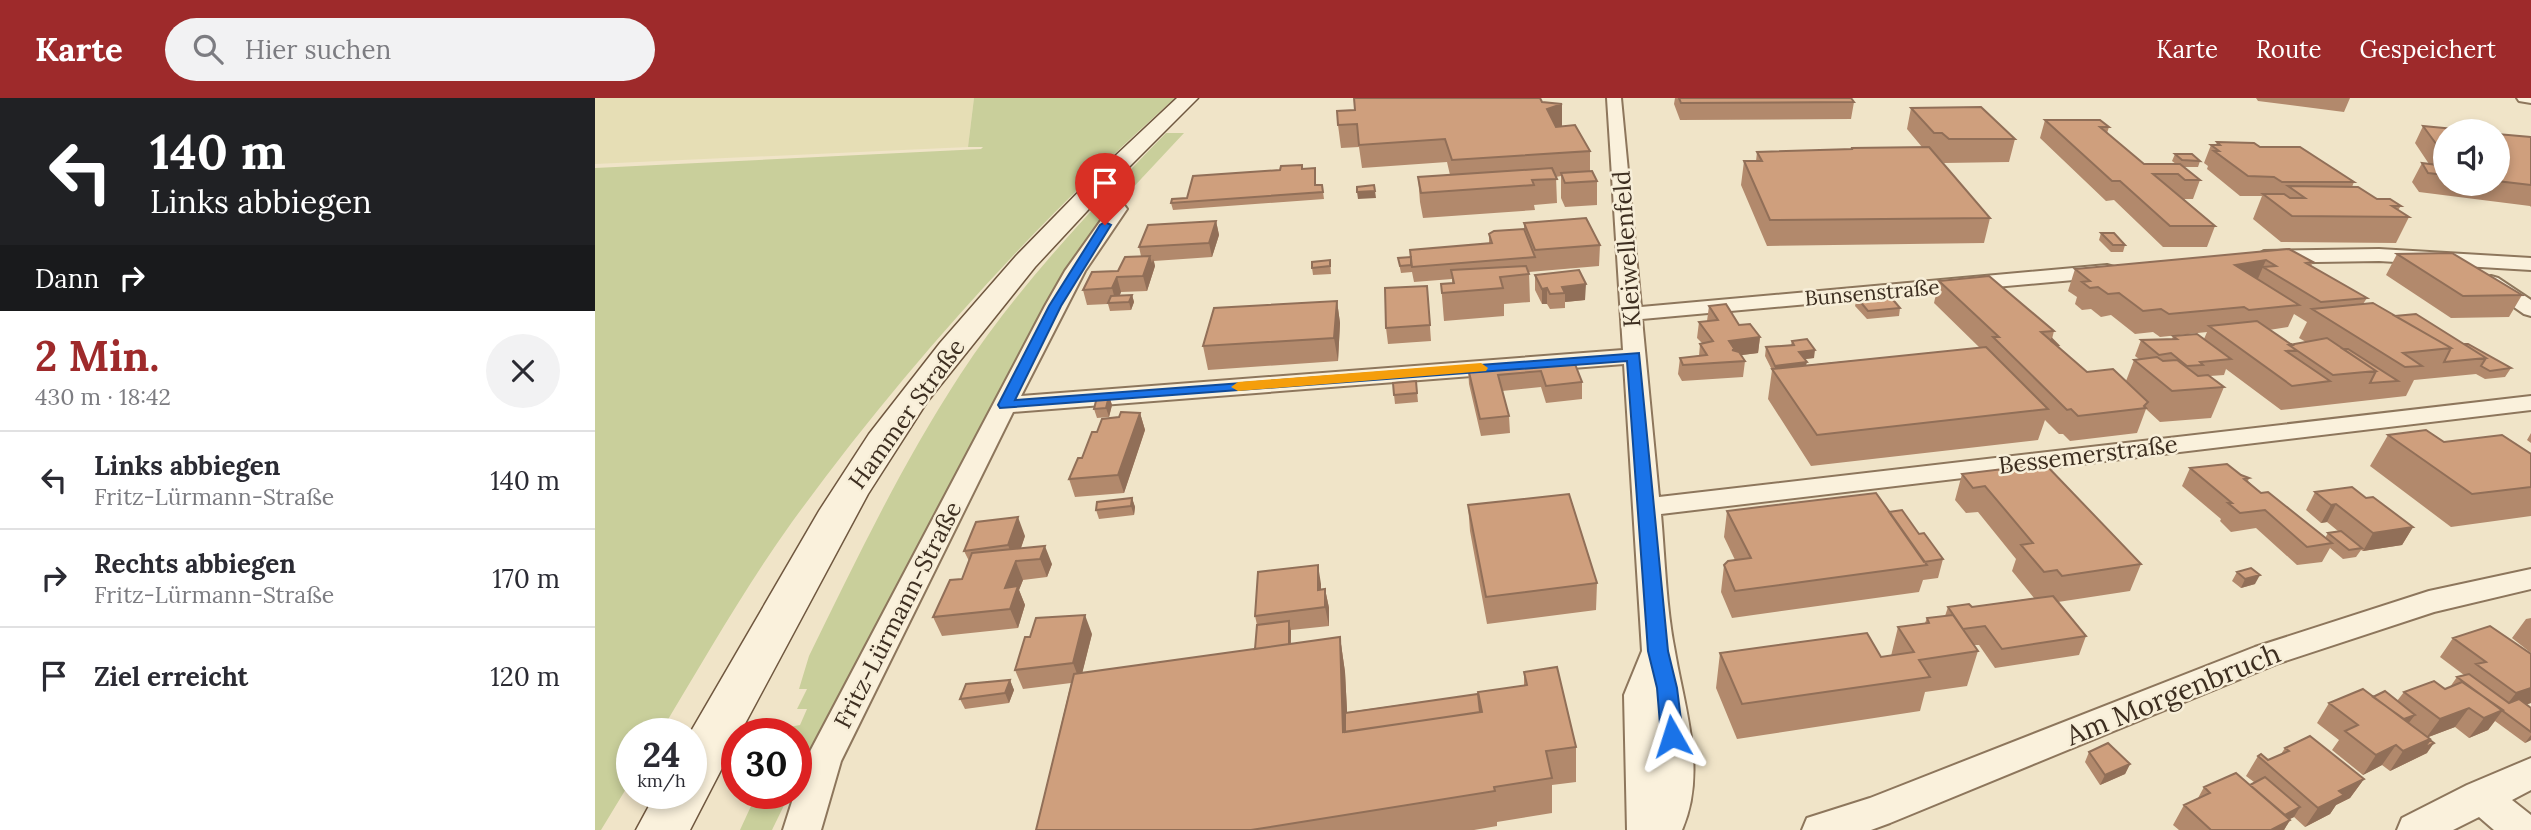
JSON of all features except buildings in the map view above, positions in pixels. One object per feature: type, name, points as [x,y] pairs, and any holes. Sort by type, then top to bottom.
[{"type":"main road","name":"Hammer Straße","points":[[707,748],[842,506],[882,441],[945,357],[1010,279],[1073,211],[1188,98]]},
{"type":"main road","points":[[663,830],[674,809]]},
{"type":"street","name":"Kleiwellenfeld","points":[[1614,98],[1658,651],[1667,688],[1677,784],[1675,804],[1663,830]]},
{"type":"street","points":[[2524,98],[2531,99]]},
{"type":"street","name":"Fritz-Lürmann-Straße","points":[[802,830],[823,761],[1075,271],[1118,209]]},
{"type":"street","points":[[2242,259],[2293,255],[2458,259],[2531,264]]},
{"type":"street","points":[[2458,259],[2531,310]]},
{"type":"street","name":"Bunsenstraße","points":[[1632,314],[2127,270]]},
{"type":"street","points":[[1005,405],[1634,356]]},
{"type":"street","name":"Bessemerstraße","points":[[1645,507],[2531,402]]},
{"type":"street","name":"Am Morgenbruch","points":[[1821,830],[1877,812],[2267,655],[2428,602],[2531,579]]},
{"type":"street","name":"Kleiwellenfeld","points":[[1646,830],[1641,695],[1658,651]]},
{"type":"street","points":[[2416,830],[2531,772]]},
{"type":"street","points":[[2480,796],[2522,830]]},
{"type":"shaded area","points":[[595,98],[974,98],[968,147],[595,164]]},
{"type":"green space","points":[[974,98],[1175,98],[1071,196],[1021,248],[972,300],[879,408],[774,547],[669,718],[616,718],[616,805],[601,830],[595,830],[595,168],[983,147],[968,147]]},
{"type":"green space","points":[[1166,133],[1184,133],[1098,225],[879,620],[812,748],[812,718],[803,718],[807,709],[797,709],[807,689],[799,689],[809,656],[880,513],[939,409],[982,342],[1031,279]]},
{"type":"green space","points":[[750,809],[782,809],[772,830],[740,830]]},
{"type":"slow traffic","points":[[1238,387],[1481,368]]},
{"type":"route","points":[[1105,225],[1055,306],[1005,405],[1634,356],[1658,651],[1667,688],[1672,736]]}]
